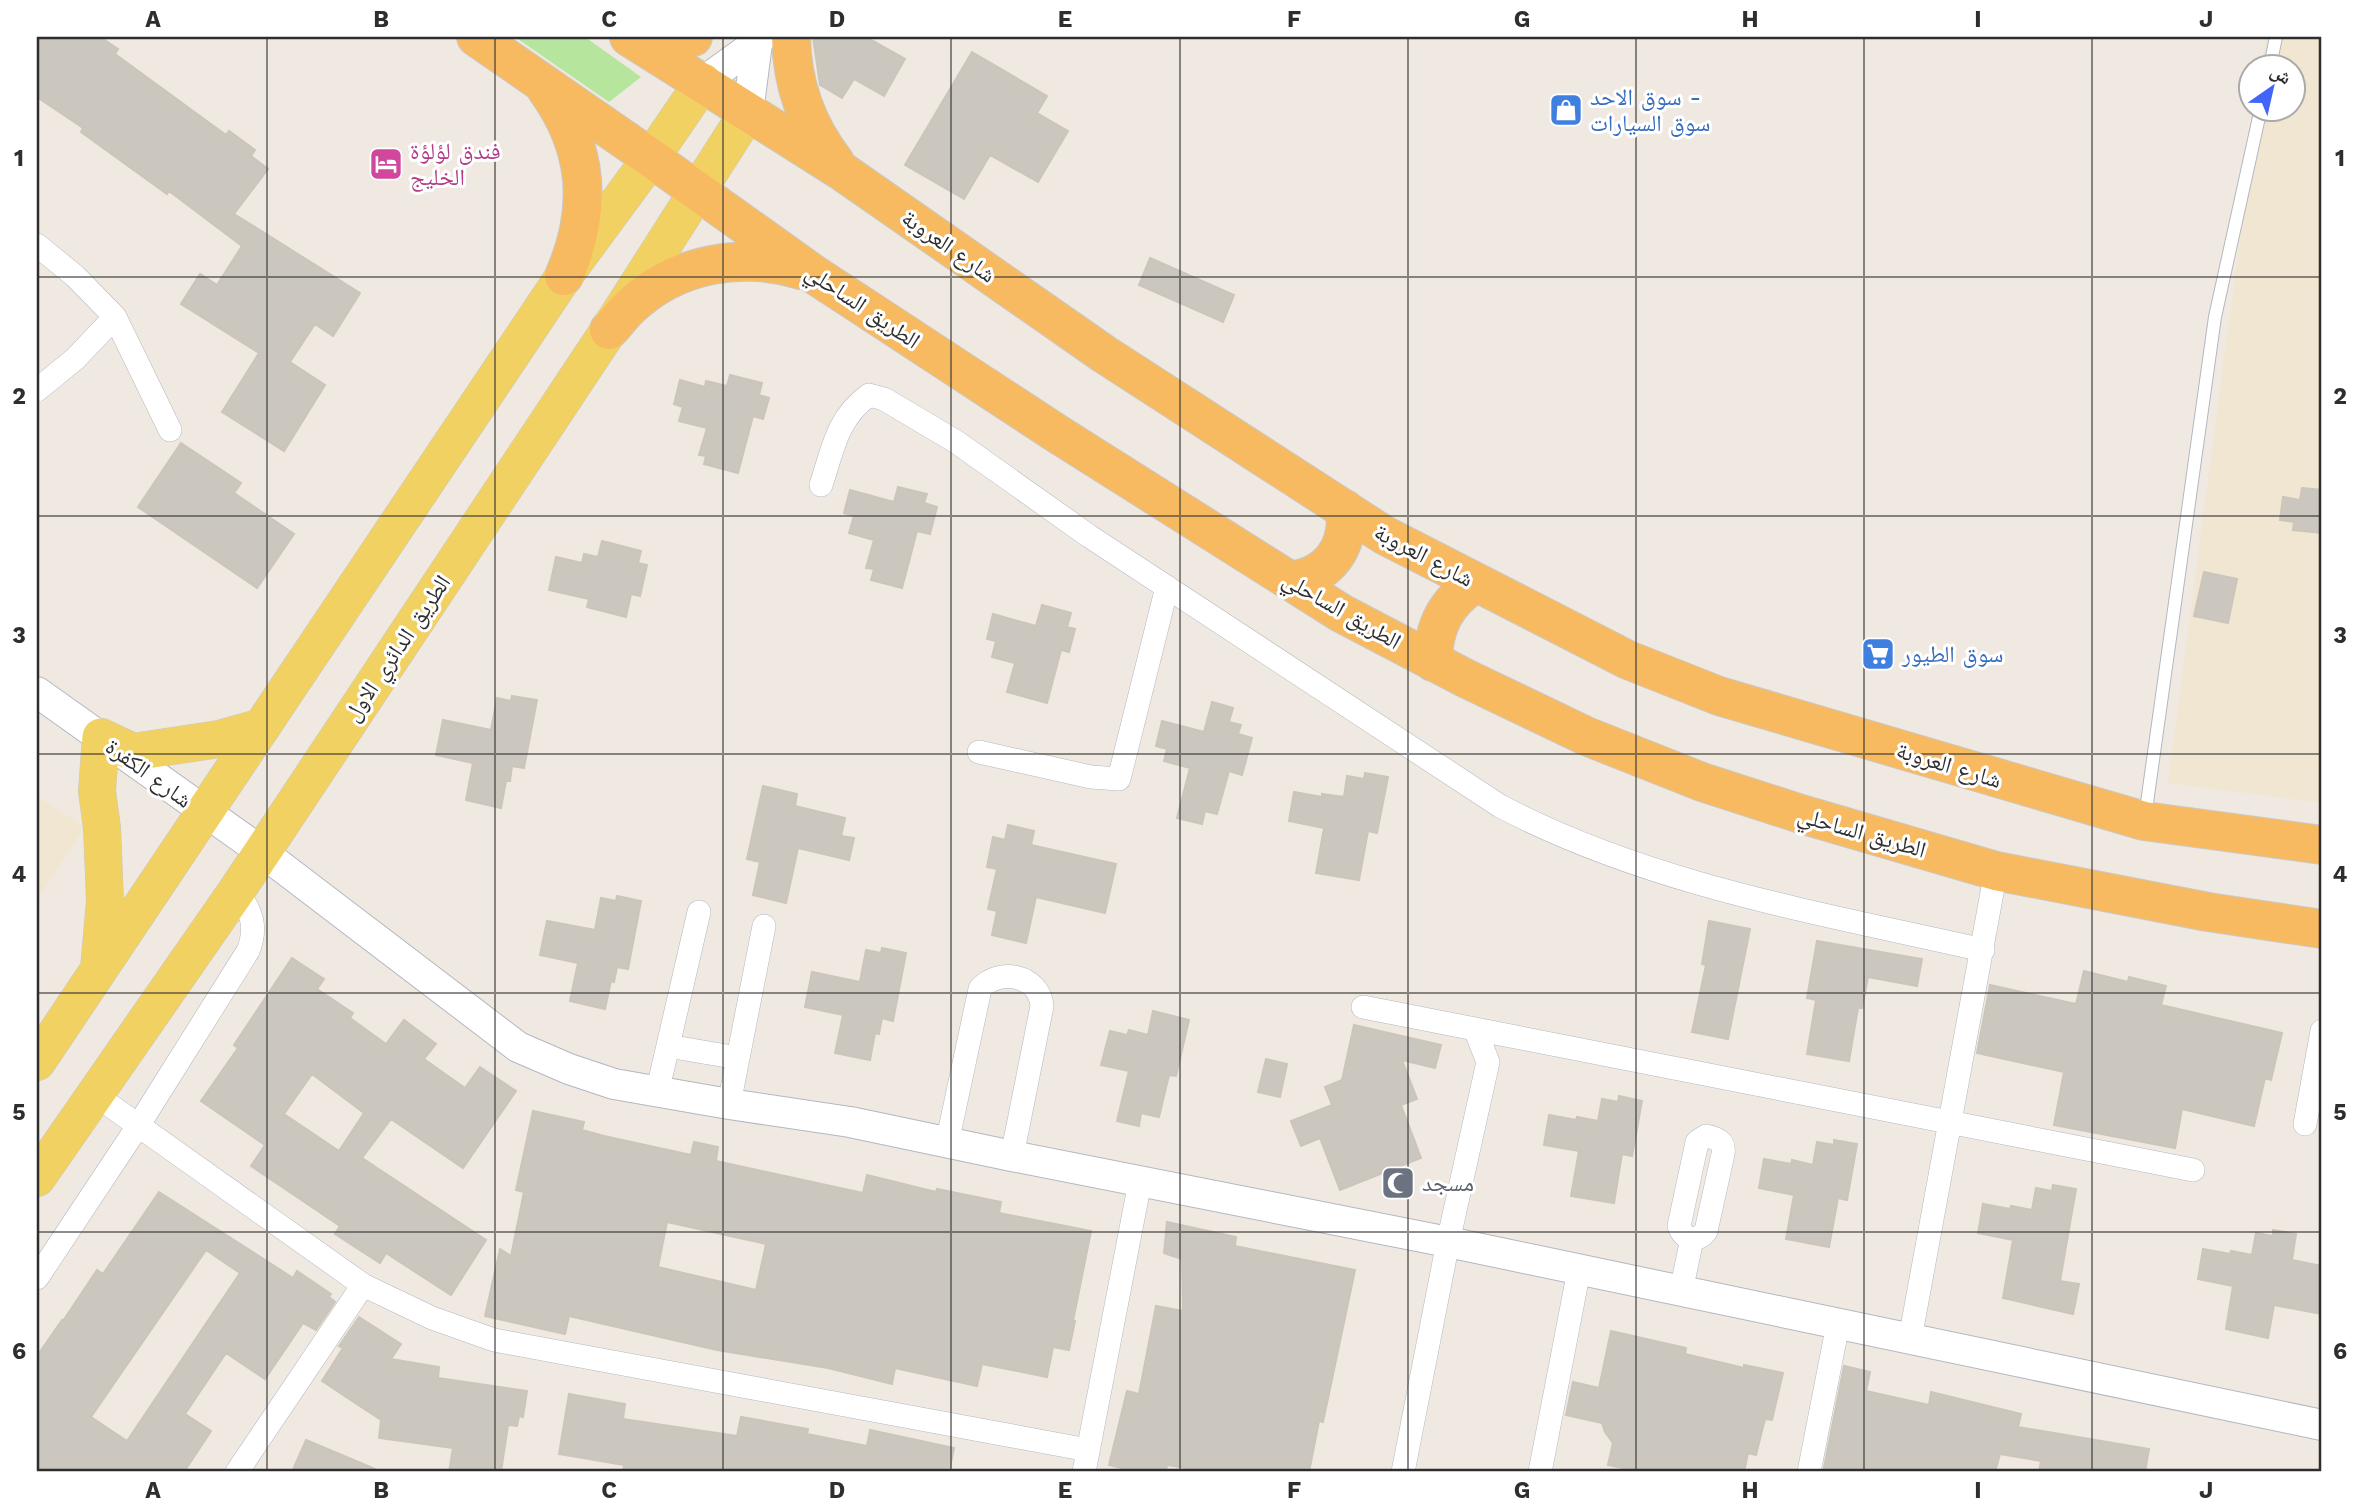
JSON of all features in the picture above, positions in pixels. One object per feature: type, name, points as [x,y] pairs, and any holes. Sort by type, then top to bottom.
[{"type":"highway","name":"الطريق الساحلي","points":[[476,37],[815,275],[1056,433],[1341,613],[1433,662],[1586,736],[1702,782],[1996,871],[2208,912],[2322,929]]},
{"type":"highway","name":"شارع العروبة","points":[[629,37],[843,172],[1104,354],[1384,535],[1628,660],[1719,696],[2144,821],[2322,845]]},
{"type":"highway","points":[[648,37],[693,37]]},
{"type":"highway","points":[[770,39],[792,62],[808,121],[843,172]]},
{"type":"highway","points":[[541,82],[568,126],[582,175],[581,227],[564,276]]},
{"type":"highway","points":[[609,330],[631,306],[657,286],[687,271],[719,263],[751,261],[784,265],[815,275]]},
{"type":"highway","points":[[1290,580],[1304,579],[1317,573],[1337,555],[1345,533],[1345,509]]},
{"type":"highway","points":[[1433,662],[1433,645],[1444,612],[1453,600],[1476,583]]},
{"type":"main road","points":[[37,1062],[564,276],[652,158],[704,82]]},
{"type":"main road","name":"الطريق الدائري الاول","points":[[37,1178],[237,890],[609,330],[748,112]]},
{"type":"main road","points":[[98,972],[104,901],[103,841],[97,791],[101,737],[133,752],[219,739],[262,727]]},
{"type":"street","points":[[704,82],[770,39]]},
{"type":"street","points":[[748,112],[770,39]]},
{"type":"street","points":[[37,246],[75,276],[115,317],[170,430]]},
{"type":"street","points":[[37,390],[75,359],[115,317]]},
{"type":"street","points":[[821,485],[842,423],[853,407],[869,396],[884,398],[955,440],[1089,536],[1500,807],[1546,831],[1631,864],[1765,901],[1983,950]]},
{"type":"street","points":[[979,752],[1091,777],[1119,779],[1167,587]]},
{"type":"street","name":"شارع الكفرة","points":[[37,692],[262,852],[518,1046],[569,1069],[602,1080],[657,1093],[849,1122],[1448,1242],[2322,1425]]},
{"type":"street","points":[[1910,1339],[1996,871]]},
{"type":"street","points":[[37,1278],[248,951],[253,922],[250,909],[237,890]]},
{"type":"street","points":[[657,1093],[699,912]]},
{"type":"street","points":[[729,1104],[764,926]]},
{"type":"street","points":[[947,1143],[980,989],[998,976],[1028,981],[1039,992],[1042,1006],[1012,1156]]},
{"type":"street","points":[[1363,1007],[2193,1170]]},
{"type":"street","points":[[1403,1472],[1448,1242],[1488,1062],[1475,1029]]},
{"type":"street","points":[[2305,1124],[2322,1031]]},
{"type":"street","points":[[668,1046],[738,1058]]},
{"type":"street","points":[[94,1094],[363,1285],[432,1318],[494,1340],[1086,1461],[1140,1182]]},
{"type":"street","points":[[1681,1291],[1692,1239]]},
{"type":"street","points":[[1540,1472],[1579,1270]]},
{"type":"street","points":[[237,1472],[363,1285]]},
{"type":"street","points":[[1809,1472],[1838,1324]]},
{"type":"lane","points":[[2144,821],[2216,317],[2258,122]]},
{"type":"shaded area","points":[[2266,37],[2322,37],[2322,803],[2168,783],[2255,122],[2306,122],[2306,52],[2264,52]]},
{"type":"shaded area","points":[[37,796],[85,827],[37,900]]},
{"type":"green space","points":[[515,37],[585,37],[641,77],[609,102]]},
{"type":"building","points":[[37,37],[100,37],[118,49],[115,54],[226,135],[229,131],[255,150],[251,156],[268,169],[234,214],[360,293],[333,336],[315,324],[290,362],[325,385],[284,451],[222,412],[259,353],[181,304],[200,274],[217,285],[242,246],[169,191],[167,194],[81,132],[83,128],[37,97]]},
{"type":"building","points":[[813,37],[866,37],[905,59],[884,96],[854,79],[842,98],[820,85]]},
{"type":"building","points":[[972,52],[1047,96],[1037,113],[1068,131],[1038,182],[990,155],[964,199],[905,165]]},
{"type":"building","points":[[1150,258],[1234,295],[1223,322],[1139,285]]},
{"type":"building","points":[[730,375],[762,383],[759,395],[769,398],[763,419],[753,416],[738,473],[704,464],[706,456],[699,455],[707,428],[679,421],[683,407],[674,404],[680,380],[705,387],[706,381],[727,386]]},
{"type":"building","points":[[181,443],[241,483],[234,493],[294,534],[257,588],[138,507]]},
{"type":"building","points":[[898,487],[927,494],[924,503],[937,507],[930,534],[917,531],[902,588],[871,580],[874,569],[866,568],[874,540],[849,533],[854,516],[844,513],[850,490],[894,502]]},
{"type":"building","points":[[2302,488],[2322,490],[2322,533],[2293,530],[2294,522],[2280,520],[2283,497],[2300,500]]},
{"type":"building","points":[[602,541],[641,551],[638,563],[647,565],[640,596],[631,594],[626,617],[587,607],[589,599],[549,590],[556,557],[582,563],[584,554],[598,557]]},
{"type":"building","points":[[2204,572],[2237,579],[2228,623],[2194,616]]},
{"type":"building","points":[[1042,605],[1071,613],[1067,627],[1075,629],[1069,652],[1061,650],[1047,703],[1007,692],[1015,663],[992,657],[996,641],[987,639],[993,614],[1036,626]]},
{"type":"building","points":[[512,696],[537,700],[524,768],[512,766],[501,808],[466,800],[473,763],[436,755],[443,720],[491,730],[497,698],[511,701]]},
{"type":"building","points":[[1212,702],[1233,708],[1229,722],[1241,725],[1238,734],[1252,738],[1242,775],[1229,771],[1217,814],[1205,811],[1202,824],[1177,818],[1190,768],[1164,761],[1167,749],[1156,746],[1162,721],[1204,732]]},
{"type":"building","points":[[1365,773],[1388,777],[1377,833],[1368,831],[1359,880],[1316,873],[1324,828],[1289,821],[1294,792],[1322,797],[1322,794],[1344,797],[1347,776],[1364,779]]},
{"type":"building","points":[[763,786],[797,794],[795,806],[845,818],[841,836],[854,838],[849,860],[798,848],[786,903],[753,895],[760,862],[747,859]]},
{"type":"building","points":[[1008,825],[1034,831],[1031,845],[1116,864],[1105,913],[1036,897],[1026,943],[992,935],[997,911],[988,909],[997,869],[987,867],[993,837],[1005,840]]},
{"type":"building","points":[[617,896],[641,901],[628,969],[617,967],[605,1009],[570,1001],[578,963],[540,955],[547,921],[595,930],[601,898],[616,901]]},
{"type":"building","points":[[1709,921],[1750,929],[1728,1039],[1692,1032],[1706,965],[1702,964]]},
{"type":"building","points":[[1817,941],[1922,959],[1917,986],[1868,977],[1862,1008],[1858,1008],[1849,1061],[1807,1054],[1816,1000],[1807,998]]},
{"type":"building","points":[[882,948],[906,953],[893,1021],[882,1018],[879,1034],[875,1033],[870,1060],[835,1053],[843,1015],[805,1007],[812,972],[860,982],[866,950],[881,953]]},
{"type":"building","points":[[292,958],[324,979],[317,989],[353,1013],[350,1018],[386,1044],[404,1020],[436,1044],[424,1059],[465,1088],[480,1067],[516,1091],[463,1168],[391,1119],[362,1158],[486,1240],[451,1295],[386,1253],[380,1263],[335,1234],[340,1226],[251,1166],[265,1145],[201,1101],[238,1048],[234,1045]],"holes":[[[312,1074],[364,1113],[339,1151],[284,1114]]]},
{"type":"building","points":[[2084,971],[2128,982],[2129,977],[2166,986],[2161,1005],[2282,1033],[2271,1080],[2265,1078],[2254,1126],[2182,1109],[2175,1148],[2054,1125],[2064,1072],[1977,1053],[1990,985],[2076,1004]]},
{"type":"building","points":[[1153,1011],[1189,1020],[1176,1076],[1169,1075],[1159,1117],[1141,1113],[1139,1126],[1117,1121],[1129,1071],[1101,1065],[1110,1031],[1127,1035],[1129,1030],[1148,1035]]},
{"type":"building","points":[[1354,1025],[1441,1045],[1435,1068],[1402,1060],[1417,1099],[1401,1105],[1421,1158],[1340,1190],[1320,1138],[1301,1146],[1291,1121],[1332,1105],[1325,1087],[1342,1080]]},
{"type":"building","points":[[1266,1059],[1287,1064],[1280,1097],[1258,1092]]},
{"type":"building","points":[[1619,1096],[1642,1101],[1632,1156],[1622,1154],[1614,1203],[1571,1196],[1579,1151],[1544,1145],[1549,1115],[1598,1121],[1602,1099],[1618,1102]]},
{"type":"building","points":[[533,1111],[584,1122],[582,1130],[691,1155],[694,1142],[718,1147],[716,1161],[863,1193],[867,1175],[936,1192],[937,1189],[1001,1202],[999,1213],[1091,1231],[1069,1350],[1053,1347],[1047,1377],[982,1364],[977,1386],[895,1368],[892,1384],[828,1368],[717,1350],[569,1316],[565,1334],[485,1316],[500,1249],[511,1256],[524,1192],[516,1190]],"holes":[[[667,1222],[766,1244],[756,1290],[658,1267]]]},
{"type":"building","points":[[1834,1140],[1857,1144],[1847,1200],[1838,1198],[1829,1247],[1786,1239],[1794,1195],[1759,1188],[1764,1159],[1791,1164],[1792,1160],[1813,1165],[1817,1142],[1834,1145]]},
{"type":"building","points":[[2053,1185],[2076,1189],[2060,1281],[2079,1284],[2073,1314],[2003,1298],[2013,1240],[1978,1233],[1983,1204],[2032,1210],[2036,1188],[2052,1191]]},
{"type":"building","points":[[159,1192],[293,1278],[297,1271],[331,1294],[329,1297],[335,1302],[316,1330],[303,1323],[265,1379],[226,1353],[185,1414],[211,1431],[184,1472],[37,1472],[37,1356],[97,1270],[103,1274]],"holes":[[[206,1250],[240,1273],[127,1441],[91,1417]]]},
{"type":"building","points":[[1167,1222],[1236,1237],[1235,1246],[1355,1270],[1323,1422],[1319,1421],[1309,1472],[1212,1472],[1167,1465],[1166,1472],[1139,1472],[1109,1465],[1127,1391],[1139,1394],[1156,1306],[1183,1311],[1182,1259],[1164,1253]]},
{"type":"building","points":[[2273,1230],[2296,1234],[2292,1260],[2322,1266],[2322,1314],[2274,1305],[2268,1338],[2226,1329],[2233,1286],[2198,1279],[2203,1249],[2252,1255],[2256,1233],[2273,1236]]},
{"type":"building","points":[[359,1317],[401,1344],[391,1359],[439,1367],[438,1378],[527,1391],[523,1417],[519,1416],[517,1426],[508,1425],[501,1472],[449,1472],[453,1448],[379,1438],[381,1420],[322,1381],[343,1348],[339,1346]]},
{"type":"building","points":[[1611,1331],[1686,1348],[1685,1354],[1744,1368],[1744,1365],[1783,1373],[1772,1420],[1765,1419],[1756,1455],[1748,1453],[1744,1472],[1642,1472],[1608,1465],[1613,1443],[1602,1423],[1566,1415],[1573,1382],[1599,1388]]},
{"type":"building","points":[[1844,1366],[1870,1372],[1866,1391],[1929,1405],[1931,1392],[2021,1414],[2018,1427],[2149,1449],[2145,1472],[2039,1472],[2041,1461],[2000,1454],[1995,1472],[1872,1472],[1850,1468],[1849,1472],[1844,1472],[1824,1468]]},
{"type":"building","points":[[569,1394],[625,1404],[623,1419],[737,1436],[741,1417],[808,1429],[807,1434],[867,1446],[870,1430],[954,1448],[949,1472],[623,1472],[624,1465],[559,1454]]},
{"type":"building","points":[[306,1440],[382,1472],[292,1472]]},
{"type":"place","name":"سوق الاحد - سوق السيارات","points":[[1566,110]]},
{"type":"place","name":"فندق لؤلؤة الخليج","points":[[386,164]]},
{"type":"place","name":"سوق الطيور","points":[[1878,654]]},
{"type":"place","name":"مسجد","points":[[1398,1183]]}]
